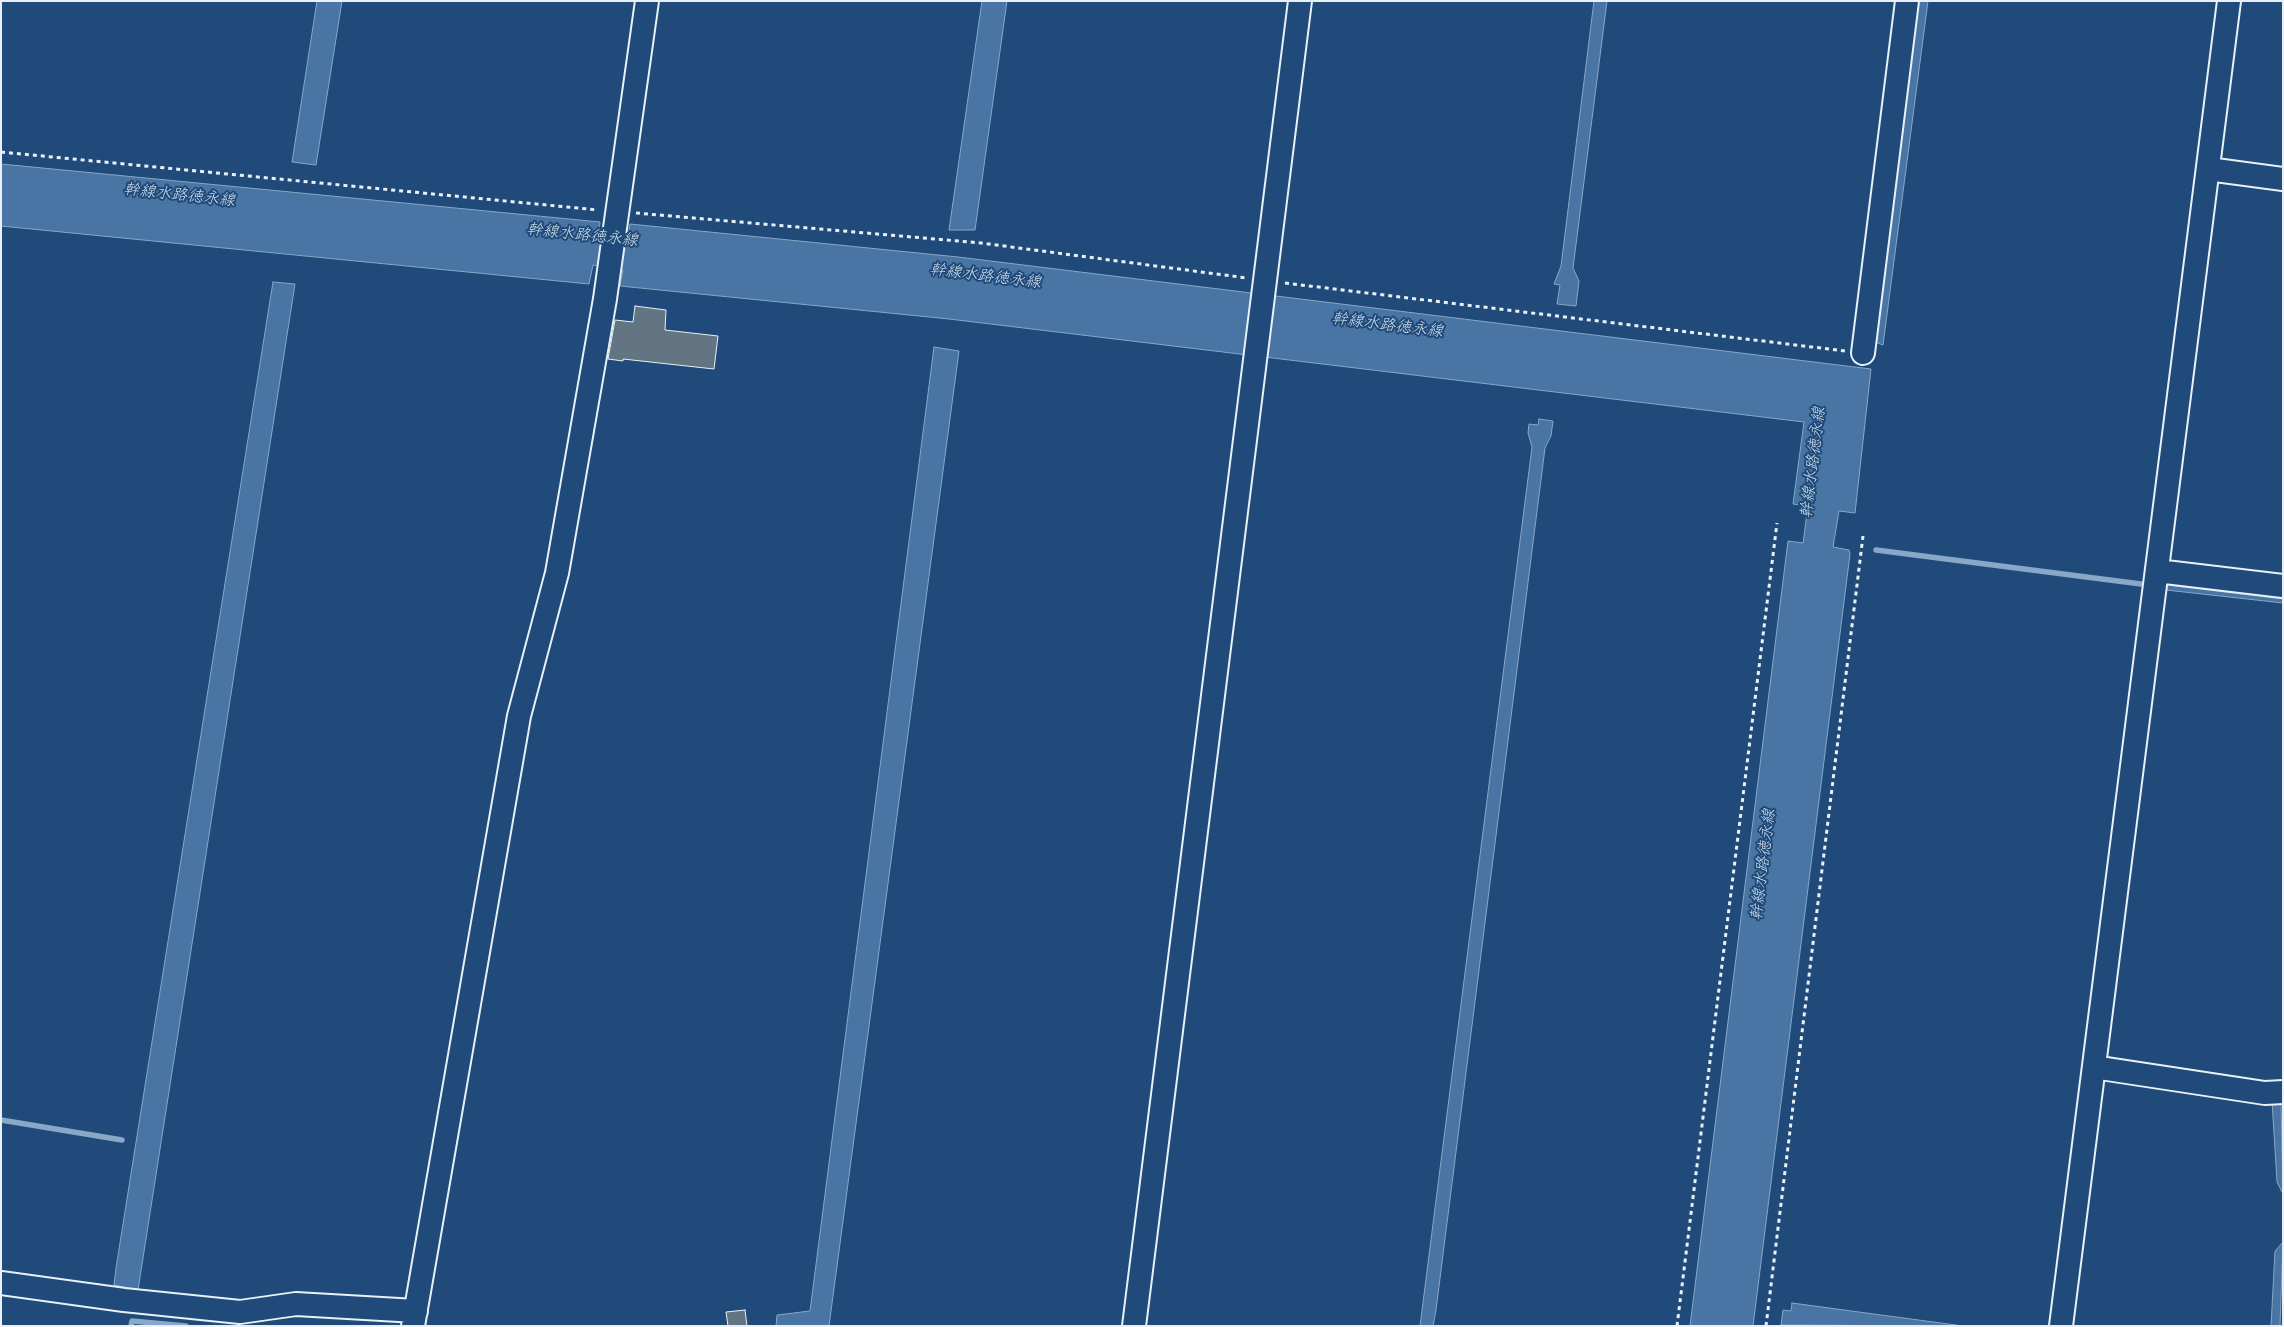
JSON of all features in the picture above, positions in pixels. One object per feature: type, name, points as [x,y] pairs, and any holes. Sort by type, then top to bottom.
[{"type":"street","points":[[1,1282],[124,1300],[240,1312],[296,1304],[414,1318],[519,716],[557,573],[608,275],[647,1]]},
{"type":"street","points":[[1134,1326],[1300,1]]},
{"type":"street","points":[[1863,353],[1907,1]]},
{"type":"street","points":[[2062,1326],[2229,1]]},
{"type":"street","points":[[2208,170],[2283,179]]},
{"type":"street","points":[[2157,571],[2283,586]]},
{"type":"street","points":[[2094,1067],[2266,1093],[2283,1092]]},
{"type":"path","points":[[1,152],[616,212],[981,243],[1266,281],[1863,353]]},
{"type":"path","points":[[1677,1326],[1777,524]]},
{"type":"path","points":[[1766,1326],[1863,536]]},
{"type":"water","points":[[317,1],[342,1],[316,165],[292,162]]},
{"type":"water","points":[[982,1],[1007,1],[975,230],[949,230]]},
{"type":"water","points":[[1594,1],[1607,1],[1573,268],[1579,281],[1576,306],[1557,304],[1560,285],[1554,284],[1561,266]]},
{"type":"water","points":[[1917,1],[1928,1],[1883,345],[1875,342]]},
{"type":"water","name":"幹線水路徳永線","points":[[1,164],[600,222],[598,238],[627,242],[630,224],[958,257],[1871,369],[1855,513],[1839,511],[1833,547],[1849,550],[1850,554],[1753,1326],[1690,1326],[1788,541],[1803,543],[1808,506],[1793,504],[1804,422],[949,319],[620,286],[623,270],[593,265],[589,284],[1,226]]},
{"type":"water","points":[[273,282],[295,284],[138,1290],[114,1285],[116,1268]]},
{"type":"water","points":[[934,347],[959,351],[829,1326],[776,1326],[777,1315],[810,1311]]},
{"type":"water","points":[[1539,419],[1553,421],[1551,436],[1545,448],[1436,1310],[1433,1326],[1420,1326],[1532,447],[1528,433],[1529,424],[1538,425]]},
{"type":"water","points":[[2167,585],[2283,599],[2283,603],[2166,590]]},
{"type":"water","points":[[2272,1101],[2281,1101],[2283,1194],[2277,1182]]},
{"type":"water","points":[[2283,1242],[2280,1326],[2271,1326],[2275,1251]]},
{"type":"water","points":[[1792,1303],[1963,1326],[1781,1325],[1783,1310],[1791,1311]]},
{"type":"building","points":[[635,306],[666,310],[665,330],[718,336],[714,369],[608,359],[615,320],[633,322]]},
{"type":"building","points":[[745,1310],[747,1326],[728,1326],[726,1312]]},
{"type":"waterway","points":[[1876,550],[2141,584]]},
{"type":"waterway","points":[[1,1120],[122,1140]]},
{"type":"waterway","points":[[131,1326],[132,1321],[186,1326]]}]
